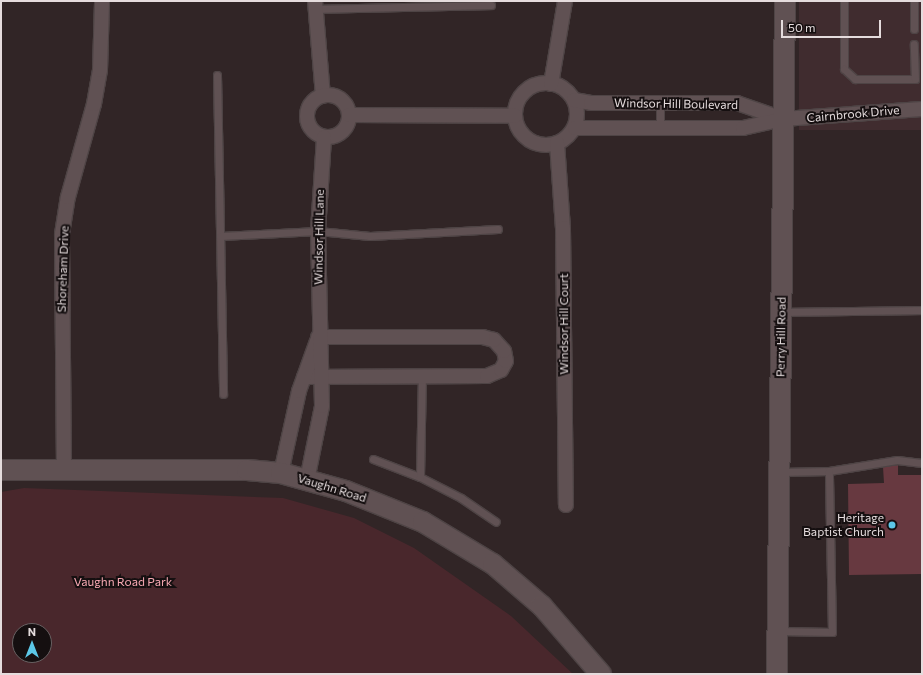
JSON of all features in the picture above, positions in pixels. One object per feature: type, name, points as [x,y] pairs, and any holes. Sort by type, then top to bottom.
[{"type":"main road","name":"Perry Hill Road","points":[[777,674],[785,1]]},
{"type":"main road","name":"Vaughn Road","points":[[1,470],[188,468],[280,473],[384,504],[466,546],[542,606],[601,674]]},
{"type":"street","name":"Shoreham Drive","points":[[64,469],[62,234],[68,197],[94,104],[100,70],[102,1]]},
{"type":"street","points":[[551,84],[565,1]]},
{"type":"street","points":[[315,5],[323,96]]},
{"type":"street","points":[[551,84],[565,90],[574,100],[577,117],[575,128],[557,143],[546,145],[532,142],[518,126],[515,116],[518,101],[524,92],[533,86],[551,84]]},
{"type":"street","points":[[331,95],[344,102],[349,115],[344,130],[331,137],[324,137],[313,132],[307,118],[311,104],[323,96],[331,95]]},
{"type":"street","name":"Windsor Hill Boulevard","points":[[574,100],[591,103],[737,103],[783,119]]},
{"type":"street","name":"Cairnbrook Drive","points":[[783,119],[922,109]]},
{"type":"street","points":[[349,115],[515,116]]},
{"type":"street","name":"Windsor Hill Boulevard","points":[[575,128],[743,128],[783,119]]},
{"type":"street","name":"Windsor Hill Lane","points":[[307,480],[322,406],[322,378],[318,337],[318,231],[324,137]]},
{"type":"street","name":"Windsor Hill Court","points":[[557,143],[564,228],[566,505]]},
{"type":"street","points":[[304,377],[487,376],[501,370],[506,361],[504,350],[494,340],[483,337],[318,337]]},
{"type":"street","name":"Windsor Hill Lane","points":[[280,473],[304,377],[318,337]]},
{"type":"lane","points":[[785,1],[794,1]]},
{"type":"lane","points":[[844,1],[844,70],[855,80],[915,80],[918,56],[914,44]]},
{"type":"lane","points":[[914,1],[914,29]]},
{"type":"lane","points":[[315,5],[491,5]]},
{"type":"lane","points":[[914,19],[922,19]]},
{"type":"lane","points":[[217,75],[223,394]]},
{"type":"lane","points":[[660,102],[660,128]]},
{"type":"lane","points":[[221,236],[318,231],[370,236],[498,229]]},
{"type":"lane","points":[[781,312],[922,310]]},
{"type":"lane","points":[[420,477],[422,376]]},
{"type":"lane","points":[[373,459],[420,477],[460,498],[496,522]]},
{"type":"lane","points":[[779,472],[829,470],[898,460],[922,463]]},
{"type":"lane","points":[[777,631],[832,632],[829,470]]},
{"type":"shaded area","points":[[799,1],[922,1],[922,130],[799,130]]},
{"type":"green space","name":"Vaughn Road Park","points":[[24,488],[283,498],[354,518],[414,548],[511,616],[573,674],[1,674],[1,492]]},
{"type":"building","name":"Heritage Baptist Church","points":[[898,465],[898,475],[922,475],[922,574],[849,575],[848,484],[884,483],[883,467]]},
{"type":"place","name":"Heritage Baptist Church","points":[[892,525]]}]
